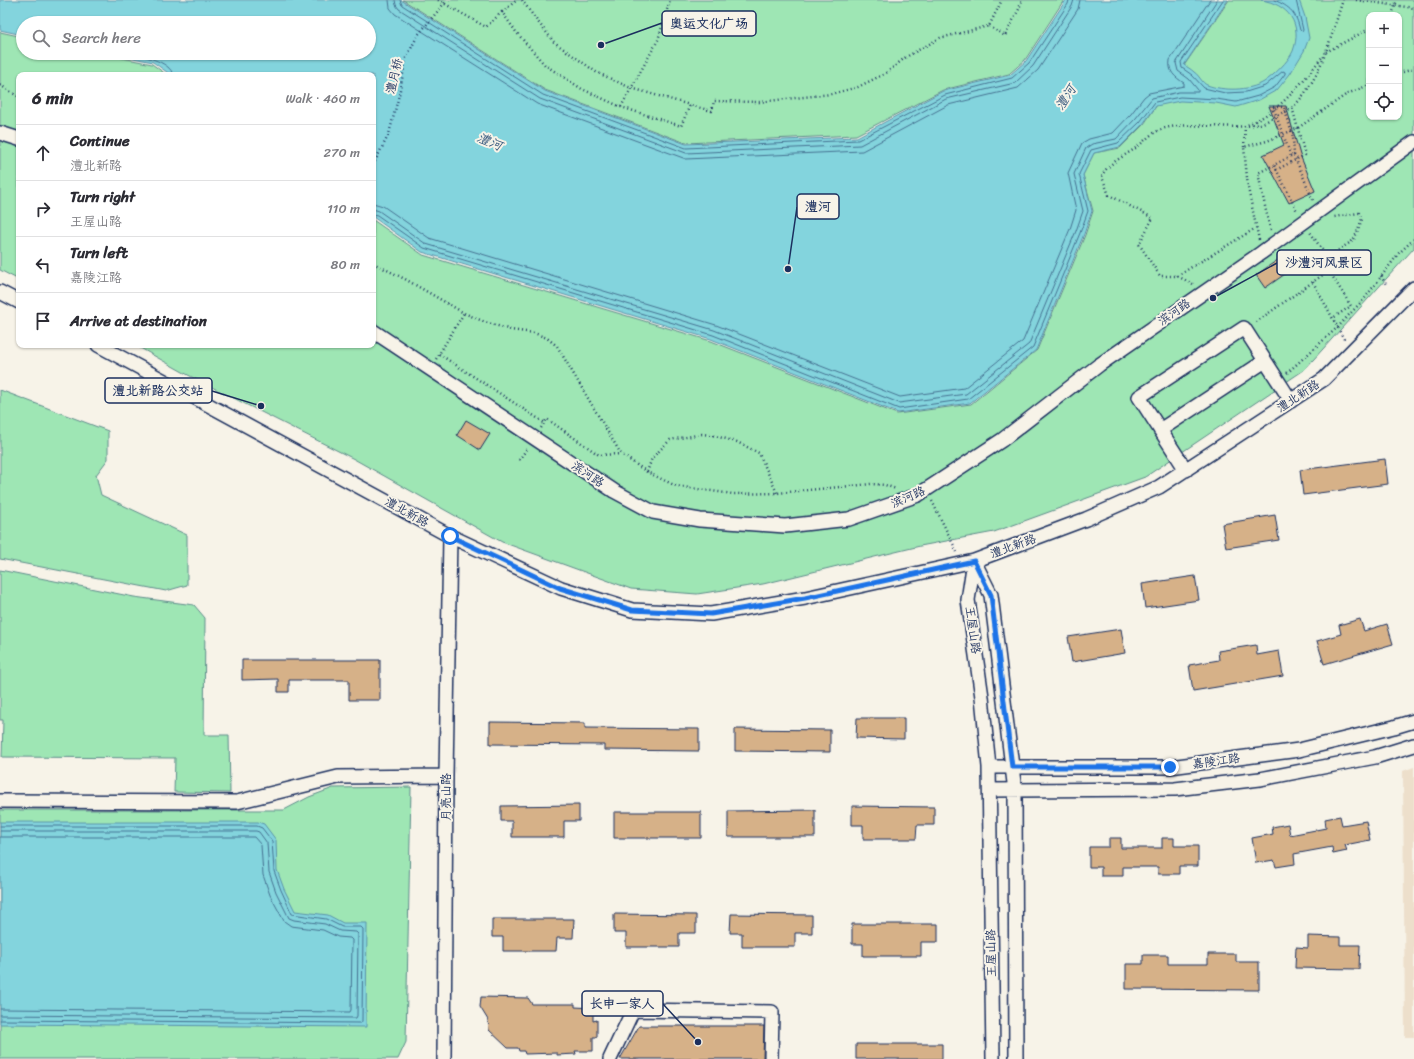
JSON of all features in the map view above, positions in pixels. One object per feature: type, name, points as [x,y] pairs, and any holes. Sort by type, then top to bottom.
[{"type":"street","points":[[0,133],[16,138]]},
{"type":"street","name":"滨河路","points":[[376,333],[614,491],[653,512],[700,520],[785,526],[849,519],[918,495],[1002,440],[1099,365],[1262,253],[1275,242],[1414,142]]},
{"type":"street","name":"澧北新路","points":[[104,348],[450,536],[560,588],[632,610],[711,614],[805,598],[969,562],[1086,519],[1159,487],[1324,380],[1414,288]]},
{"type":"street","points":[[0,292],[16,300]]},
{"type":"street","points":[[1186,470],[1139,397],[1244,328],[1290,401]]},
{"type":"street","points":[[1160,430],[1265,361]]},
{"type":"street","name":"月亮山路","points":[[444,1059],[446,776],[450,536]]},
{"type":"street","name":"王屋山路","points":[[969,562],[991,595],[1012,767],[1014,791],[1016,1059]]},
{"type":"street","name":"王屋山路","points":[[969,562],[968,600],[982,697],[989,767],[993,1059]]},
{"type":"street","name":"嘉陵江路","points":[[989,767],[1170,767],[1300,750],[1414,721]]},
{"type":"street","name":"嘉陵江路","points":[[990,790],[1014,791],[1191,788],[1268,778],[1375,757],[1414,745]]},
{"type":"street","points":[[0,801],[237,802],[338,777],[446,776]]},
{"type":"street","points":[[610,1059],[633,1010],[772,1012],[771,1059]]},
{"type":"path","points":[[438,0],[486,27],[517,0]]},
{"type":"path","name":"澧月桥","points":[[376,159],[389,134],[399,95],[406,58],[418,35],[447,0]]},
{"type":"path","points":[[522,0],[554,42],[596,72],[632,88],[712,111],[714,101],[759,102],[831,94],[852,89],[886,73],[906,57],[940,38],[989,26],[1005,36],[1022,0]]},
{"type":"path","points":[[621,107],[658,40],[670,0]]},
{"type":"path","points":[[989,26],[1002,0]]},
{"type":"path","points":[[1205,291],[1177,276],[1160,276],[1139,244],[1152,218],[1109,195],[1102,177],[1103,172],[1136,148],[1152,133],[1159,130],[1166,128],[1197,126],[1245,126],[1260,124],[1292,107],[1308,89],[1326,52],[1343,0]]},
{"type":"path","points":[[1356,0],[1414,8]]},
{"type":"path","points":[[1393,12],[1397,0]]},
{"type":"path","points":[[502,12],[516,32],[545,65],[582,89],[621,107],[681,126],[690,105]]},
{"type":"path","points":[[1245,126],[1261,119],[1287,99],[1326,52],[1366,31]]},
{"type":"path","points":[[1402,72],[1414,69]]},
{"type":"path","points":[[0,85],[16,95]]},
{"type":"path","points":[[1244,147],[1266,141],[1298,128],[1347,94],[1366,86]]},
{"type":"path","points":[[1293,156],[1293,137],[1284,107],[1273,107],[1293,156],[1313,200]]},
{"type":"path","points":[[1276,170],[1305,155],[1292,107]]},
{"type":"path","points":[[1245,126],[1244,147],[1248,188],[1262,253]]},
{"type":"path","points":[[1275,242],[1266,211],[1258,173],[1293,156]]},
{"type":"path","points":[[1274,165],[1291,200]]},
{"type":"path","points":[[1328,257],[1354,240],[1362,219],[1358,213],[1329,218]]},
{"type":"path","points":[[1177,276],[1256,228]]},
{"type":"path","points":[[1256,322],[1334,267],[1308,229]]},
{"type":"path","points":[[1277,380],[1286,374],[1338,327],[1365,298],[1398,253],[1414,239]]},
{"type":"path","points":[[376,264],[405,279],[464,313],[485,322],[511,330],[534,333],[546,338],[557,346],[621,454],[647,472],[676,486],[733,494],[777,493],[871,484],[884,485],[898,489]]},
{"type":"path","points":[[1329,271],[1351,306],[1333,318]]},
{"type":"path","points":[[1381,276],[1387,286]]},
{"type":"path","points":[[1313,282],[1351,352]]},
{"type":"path","points":[[430,368],[464,313]]},
{"type":"path","points":[[439,354],[545,423]]},
{"type":"path","points":[[647,472],[652,458],[670,440],[702,434],[712,435],[737,442],[759,453],[777,493]]},
{"type":"path","points":[[926,490],[969,562]]},
{"type":"shaded area","points":[[1414,767],[1414,1037],[1405,1037],[1403,771]]},
{"type":"green space","points":[[403,0],[1064,0],[1025,60],[1009,74],[943,90],[856,135],[686,143],[545,90]]},
{"type":"green space","points":[[1229,0],[1414,0],[1414,248],[1304,370],[1145,477],[994,532],[920,546],[763,584],[697,594],[631,589],[502,542],[354,459],[190,376],[140,348],[376,348],[376,222],[423,255],[711,341],[897,414],[971,404],[1037,350],[1085,235],[1093,211],[1083,175],[1094,153],[1120,148],[1144,124]]},
{"type":"green space","points":[[0,32],[16,35],[16,60],[132,60],[152,64],[163,72],[16,72],[16,278],[0,270]]},
{"type":"green space","points":[[0,390],[108,431],[108,459],[96,475],[101,495],[187,535],[187,585],[166,591],[0,559]]},
{"type":"green space","points":[[0,570],[134,597],[194,605],[205,618],[204,735],[229,735],[230,793],[174,792],[175,758],[2,757],[3,720],[0,720]]},
{"type":"green space","points":[[411,787],[406,1042],[398,1059],[0,1059],[0,810],[284,810],[309,797],[333,788]]},
{"type":"water","points":[[0,0],[401,0],[545,91],[686,144],[857,137],[943,91],[1010,75],[1026,61],[1066,0],[1228,0],[1184,65],[1196,73],[1205,84],[1213,87],[1236,89],[1258,85],[1272,76],[1291,55],[1296,41],[1296,32],[1291,17],[1279,6],[1271,2],[1261,0],[1299,0],[1305,17],[1309,38],[1304,51],[1290,74],[1277,90],[1259,100],[1236,107],[1216,103],[1180,101],[1156,106],[1143,124],[1120,147],[1094,153],[1083,175],[1092,211],[1036,350],[970,403],[898,413],[711,339],[422,252],[376,219],[376,72],[167,72],[153,62],[143,60],[376,60],[376,16],[16,16],[16,33],[0,30]]},
{"type":"water","points":[[0,822],[258,822],[264,824],[276,840],[277,870],[284,889],[295,911],[328,915],[343,923],[367,923],[366,1027],[0,1024]]},
{"type":"building","points":[[1269,106],[1286,106],[1300,155],[1315,191],[1289,203],[1263,155],[1284,145]]},
{"type":"building","points":[[1279,259],[1288,272],[1265,288],[1256,275]]},
{"type":"building","points":[[466,420],[490,434],[480,450],[457,435]]},
{"type":"building","points":[[1385,459],[1388,484],[1303,495],[1300,470]]},
{"type":"building","points":[[1275,515],[1279,540],[1226,548],[1222,524]]},
{"type":"building","points":[[1195,576],[1199,600],[1145,608],[1142,584]]},
{"type":"building","points":[[1360,619],[1364,631],[1387,624],[1393,644],[1324,664],[1317,641],[1341,634],[1339,625]]},
{"type":"building","points":[[1121,629],[1125,653],[1072,662],[1068,637]]},
{"type":"building","points":[[1256,645],[1257,655],[1279,651],[1283,676],[1193,691],[1189,665],[1219,660],[1218,651]]},
{"type":"building","points":[[242,660],[380,660],[380,700],[349,700],[349,680],[289,680],[289,692],[278,692],[278,679],[242,680]]},
{"type":"building","points":[[857,718],[904,718],[904,739],[856,738]]},
{"type":"building","points":[[490,722],[585,723],[585,728],[699,729],[699,751],[604,750],[604,745],[490,744]]},
{"type":"building","points":[[735,729],[830,730],[830,752],[735,751]]},
{"type":"building","points":[[579,805],[579,821],[564,821],[564,837],[512,837],[512,821],[501,821],[501,806]]},
{"type":"building","points":[[852,806],[934,807],[934,825],[917,825],[916,839],[863,839],[863,825],[852,825]]},
{"type":"building","points":[[815,810],[815,837],[728,837],[728,811]]},
{"type":"building","points":[[614,812],[701,812],[701,838],[614,838]]},
{"type":"building","points":[[1340,816],[1342,825],[1366,821],[1370,840],[1345,845],[1347,851],[1333,854],[1332,847],[1294,854],[1295,864],[1276,867],[1274,860],[1256,863],[1252,838],[1273,834],[1272,827],[1288,824],[1290,835],[1326,828],[1325,819]]},
{"type":"building","points":[[1109,838],[1121,838],[1121,848],[1162,848],[1162,838],[1174,838],[1174,846],[1198,846],[1198,866],[1179,866],[1179,874],[1158,874],[1158,867],[1123,867],[1123,876],[1101,876],[1101,867],[1089,867],[1089,847],[1109,847]]},
{"type":"building","points":[[614,914],[696,915],[696,933],[679,933],[679,947],[626,947],[626,933],[614,933]]},
{"type":"building","points":[[731,914],[812,915],[812,933],[795,933],[795,947],[742,947],[742,933],[730,933]]},
{"type":"building","points":[[492,919],[574,919],[573,938],[557,938],[556,951],[503,951],[503,937],[492,937]]},
{"type":"building","points":[[852,924],[938,924],[938,942],[921,942],[921,956],[863,956],[863,944],[852,944]]},
{"type":"building","points":[[1308,936],[1340,937],[1340,945],[1360,945],[1359,969],[1295,968],[1296,947],[1308,948]]},
{"type":"building","points":[[1208,954],[1236,954],[1236,962],[1259,962],[1259,990],[1126,989],[1126,964],[1143,964],[1143,955],[1168,955],[1168,964],[1208,964]]},
{"type":"building","points":[[481,997],[528,998],[532,1004],[575,1004],[575,1007],[593,1008],[593,1021],[597,1020],[597,1037],[593,1037],[593,1051],[575,1051],[576,1054],[557,1055],[557,1053],[525,1054],[524,1051],[519,1051],[518,1048],[508,1048],[489,1030],[488,1020],[480,1007]]},
{"type":"building","points":[[639,1026],[764,1026],[763,1059],[620,1059]]},
{"type":"building","points":[[856,1044],[942,1044],[942,1059],[856,1059]]},
{"type":"place","name":"奥运文化广场","points":[[601,45]]},
{"type":"place","name":"澧河","points":[[788,269]]},
{"type":"place","name":"沙澧河风景区","points":[[1213,298]]},
{"type":"place","name":"澧北新路公交站","points":[[261,406]]},
{"type":"place","name":"长申一家人","points":[[698,1042]]},
{"type":"route","points":[[450,536],[560,588],[632,610],[711,614],[805,598],[974,561],[991,595],[1012,767],[1170,767]]}]
